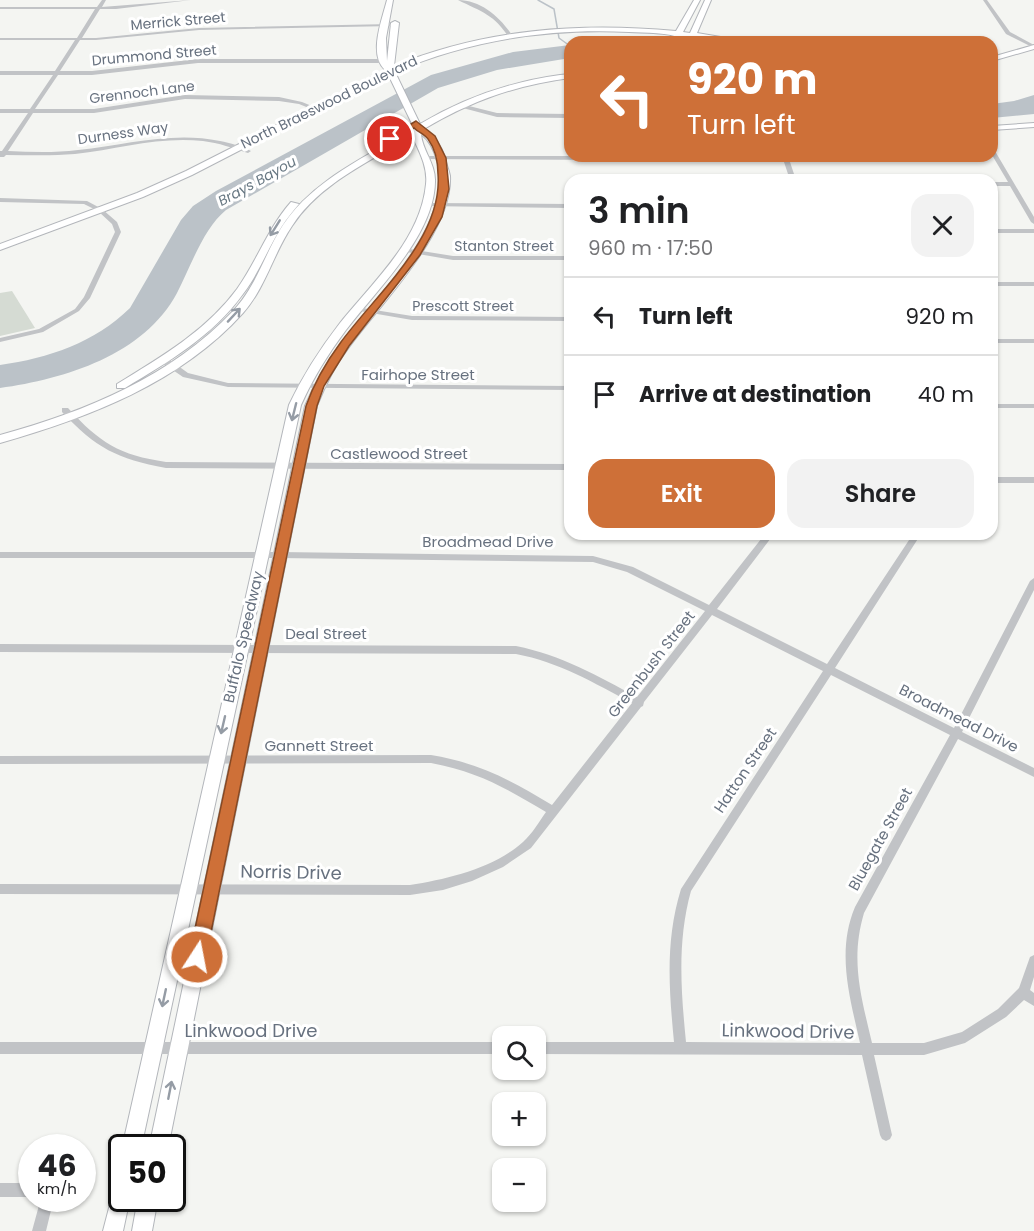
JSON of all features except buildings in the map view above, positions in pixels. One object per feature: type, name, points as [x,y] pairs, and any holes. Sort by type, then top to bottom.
[{"type":"main road","points":[[382,61],[381,45],[390,0]]},
{"type":"main road","points":[[682,36],[697,1],[707,2],[693,34]]},
{"type":"main road","points":[[391,72],[397,13]]},
{"type":"main road","name":"North Braeswood Boulevard","points":[[0,247],[167,192],[413,59],[458,45],[511,36],[565,31],[682,36]]},
{"type":"main road","points":[[682,36],[693,34],[706,36]]},
{"type":"main road","name":"North Braeswood Boulevard","points":[[318,110],[373,84],[391,72],[439,55],[511,36]]},
{"type":"main road","points":[[998,52],[1032,44]]},
{"type":"main road","points":[[998,57],[1032,44]]},
{"type":"main road","points":[[391,58],[413,59]]},
{"type":"main road","name":"Buffalo Speedway","points":[[161,1134],[311,406],[319,386],[428,205],[431,185],[428,158],[416,136],[417,126],[410,110],[391,72],[385,68],[382,61]]},
{"type":"main road","points":[[0,431],[116,398],[214,335],[244,304],[261,280],[288,226],[307,203],[335,179],[398,141],[417,126],[428,113],[492,87],[536,76],[564,74]]},
{"type":"main road","points":[[168,363],[228,307],[246,282],[280,220],[303,194],[330,173],[417,126],[474,99],[510,87],[564,75]]},
{"type":"main road","points":[[373,84],[397,86]]},
{"type":"main road","points":[[410,110],[428,113]]},
{"type":"main road","points":[[998,128],[1034,125]]},
{"type":"main road","name":"Buffalo Speedway","points":[[135,1134],[214,760],[296,405],[303,386],[331,342],[417,253],[441,205],[444,183],[442,158],[432,138],[417,126]]},
{"type":"main road","points":[[998,133],[1034,131]]},
{"type":"main road","points":[[398,141],[419,142]]},
{"type":"main road","name":"North Braeswood Boulevard","points":[[0,256],[104,213]]},
{"type":"main road","points":[[0,439],[68,413]]},
{"type":"main road","points":[[113,1231],[117,1212]]},
{"type":"main road","points":[[142,1231],[145,1212]]},
{"type":"street","points":[[1,155],[104,0]]},
{"type":"street","points":[[0,8],[138,7],[189,0]]},
{"type":"street","points":[[460,0],[489,12],[501,20],[511,36]]},
{"type":"street","points":[[985,0],[1005,30],[1032,44]]},
{"type":"street","name":"Merrick Street","points":[[0,39],[78,39],[131,37],[199,29],[385,25],[397,13]]},
{"type":"street","name":"Drummond Street","points":[[0,73],[92,73],[189,62],[382,61]]},
{"type":"street","name":"Grennoch Lane","points":[[0,111],[94,111],[185,97],[271,98],[294,101],[318,110]]},
{"type":"street","points":[[461,106],[497,115],[564,116]]},
{"type":"street","name":"Durness Way","points":[[1,155],[82,152],[165,138],[211,139],[243,149]]},
{"type":"street","points":[[428,158],[564,158]]},
{"type":"street","points":[[998,161],[1034,222]]},
{"type":"street","points":[[998,184],[1011,184]]},
{"type":"street","points":[[0,200],[85,202],[104,213],[118,226],[118,232],[82,304],[68,317],[40,331],[0,340]]},
{"type":"street","points":[[428,205],[564,206]]},
{"type":"street","points":[[998,231],[1034,231]]},
{"type":"street","name":"Stanton Street","points":[[403,250],[453,258],[564,258]]},
{"type":"street","points":[[998,284],[1034,284]]},
{"type":"street","name":"Prescott Street","points":[[363,311],[412,318],[564,319]]},
{"type":"street","points":[[998,341],[1034,341]]},
{"type":"street","name":"Fairhope Street","points":[[168,363],[199,380],[228,385],[564,388]]},
{"type":"street","points":[[998,406],[1034,406]]},
{"type":"street","name":"Castlewood Street","points":[[68,413],[88,436],[106,448],[124,457],[144,462],[190,466],[564,467]]},
{"type":"street","points":[[998,480],[1034,480]]},
{"type":"street","name":"Greenbush Street","points":[[553,811],[640,703],[765,540]]},
{"type":"street","name":"Hatton Street","points":[[681,1048],[674,966],[678,912],[686,890],[913,540]]},
{"type":"street","name":"Broadmead Drive","points":[[0,555],[580,557],[630,570],[831,668],[1034,773]]},
{"type":"street","name":"Bluegate Street","points":[[886,1135],[852,980],[850,958],[852,932],[859,911],[956,734],[1034,581]]},
{"type":"street","name":"Deal Street","points":[[0,648],[501,649],[538,653],[564,662],[640,703]]},
{"type":"street","name":"Gannett Street","points":[[0,760],[431,759],[463,764],[495,776],[553,811]]},
{"type":"street","name":"Norris Drive","points":[[0,889],[410,890],[442,886],[468,879],[504,862],[527,845],[553,811]]},
{"type":"street","name":"Linkwood Drive","points":[[546,1048],[868,1050],[924,1048],[965,1037],[1002,1013],[1023,992],[1034,962]]},
{"type":"street","points":[[1023,992],[1034,1000]]},
{"type":"street","name":"Linkwood Drive","points":[[0,1048],[492,1048]]},
{"type":"street","points":[[0,1190],[18,1190]]},
{"type":"street","points":[[39,1231],[44,1212]]},
{"type":"shaded area","points":[[12,291],[35,328],[0,336],[0,293]]},
{"type":"water","name":"Brays Bayou","points":[[564,46],[564,59],[497,70],[438,88],[226,210],[204,237],[177,293],[163,315],[145,333],[124,348],[76,370],[25,384],[0,388],[0,365],[36,358],[86,340],[130,308],[181,220],[193,206],[216,191],[431,75],[513,52]]},
{"type":"water","points":[[1034,95],[1034,114],[998,117],[998,103]]},
{"type":"waterway","points":[[538,0],[554,9],[559,38],[564,42]]},
{"type":"route","points":[[197,957],[311,406],[319,386],[345,344],[417,253],[441,205],[444,189],[442,158],[432,138],[418,129],[416,124],[390,139]]}]
